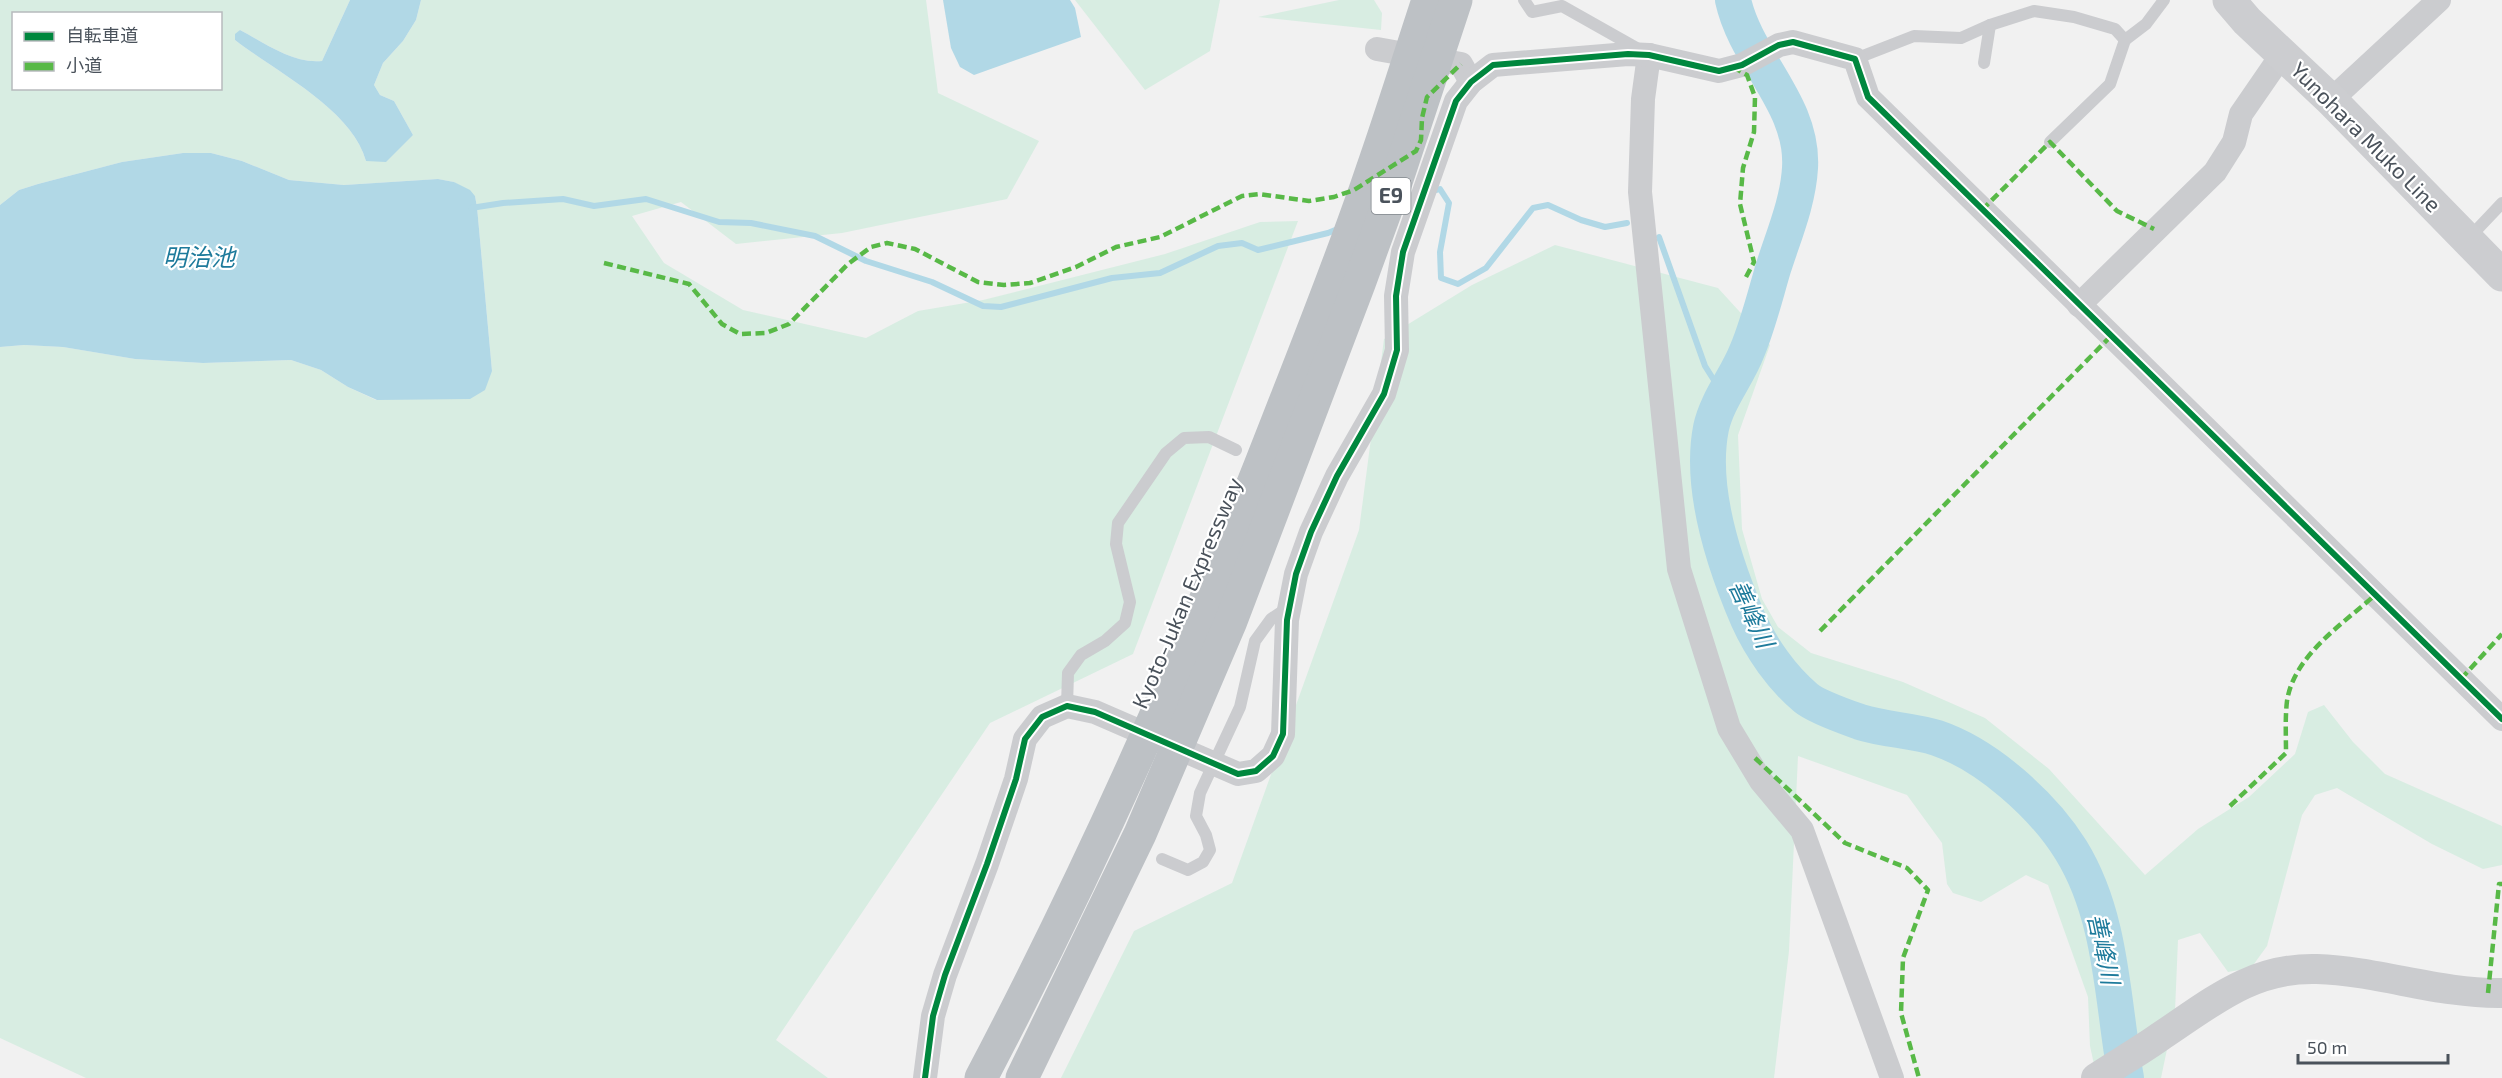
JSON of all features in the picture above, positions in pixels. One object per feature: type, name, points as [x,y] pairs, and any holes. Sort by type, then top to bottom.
[{"type":"highway","name":"Kyoto-Jukan Expressway","points":[[1022,1078],[1140,834],[1188,726],[1307,384],[1428,0]]},
{"type":"highway","name":"Kyoto-Jukan Expressway","points":[[981,1078],[1058,926],[1162,701],[1237,523],[1307,384],[1395,185],[1456,0]]},
{"type":"main road","name":"Yunohara Muko Line","points":[[2229,0],[2247,21],[2331,100],[2502,275]]},
{"type":"street","points":[[2331,100],[2439,0]]},
{"type":"street","points":[[925,1078],[933,1016],[945,975],[1016,779],[1025,740],[1042,717],[1067,706],[1095,712],[1238,774],[1256,771],[1273,756],[1283,734],[1287,620],[1296,574],[1311,532],[1338,476],[1384,394],[1397,350],[1396,296],[1403,252],[1456,101],[1471,82],[1493,65],[1628,54],[1649,55],[1719,71],[1742,64],[1779,45],[1793,42],[1855,59],[1868,97],[2502,719]]},
{"type":"street","points":[[1377,49],[1461,64],[1471,82]]},
{"type":"street","points":[[2079,305],[2215,172],[2234,142],[2241,114],[2283,53]]},
{"type":"street","points":[[1649,55],[1643,99],[1640,192],[1679,569],[1730,728],[1761,781],[1802,830],[1892,1078]]},
{"type":"street","points":[[2096,1078],[2226,991],[2259,978],[2292,971],[2316,969],[2376,976],[2435,988],[2502,993]]},
{"type":"lane","points":[[1524,0],[1532,12],[1562,6],[1649,55]]},
{"type":"lane","points":[[2050,142],[2110,84],[2126,40],[2145,24],[2164,0]]},
{"type":"lane","points":[[1855,59],[1914,36],[1961,38],[1990,25],[2034,11],[2074,17],[2115,29],[2126,40]]},
{"type":"lane","points":[[1984,63],[1990,25]]},
{"type":"lane","points":[[2468,240],[2502,203]]},
{"type":"lane","points":[[1067,706],[1068,673],[1081,655],[1105,641],[1125,623],[1130,602],[1116,544],[1118,523],[1166,453],[1184,438],[1209,437],[1236,450]]},
{"type":"lane","points":[[1162,859],[1188,870],[1203,862],[1210,850],[1206,834],[1196,816],[1200,793],[1240,707],[1255,641],[1271,618],[1290,607]]},
{"type":"green space","points":[[0,0],[350,0],[322,61],[290,56],[240,30],[235,40],[329,108],[358,142],[366,161],[413,135],[394,101],[380,95],[374,85],[383,63],[403,41],[416,20],[421,0],[926,0],[938,93],[1039,141],[1007,199],[842,233],[736,244],[681,202],[632,216],[664,263],[743,310],[866,338],[918,311],[983,300],[1165,254],[1260,222],[1298,221],[1133,654],[990,723],[776,1040],[828,1078],[86,1078],[0,1038],[0,347],[24,345],[63,347],[135,359],[203,363],[291,360],[321,370],[348,387],[376,400],[492,371],[475,196],[454,182],[438,179],[344,185],[289,180],[242,161],[211,153],[183,153],[122,162],[19,190],[0,205]]},
{"type":"green space","points":[[1075,0],[1220,0],[1210,51],[1145,90]]},
{"type":"green space","points":[[1339,0],[1374,0],[1382,13],[1381,30],[1258,17]]},
{"type":"green space","points":[[1555,245],[1718,288],[1770,345],[1738,435],[1742,529],[1762,599],[1778,627],[1811,653],[1903,682],[1985,718],[2049,769],[2145,875],[2198,829],[2249,797],[2295,754],[2308,712],[2324,705],[2353,742],[2385,774],[2502,826],[2502,865],[2483,869],[2432,844],[2337,788],[2315,795],[2302,815],[2267,946],[2251,968],[2228,972],[2200,933],[2178,940],[2175,1011],[2161,1078],[2097,1078],[2090,1046],[2088,997],[2048,885],[2026,875],[1981,902],[1953,893],[1947,884],[1942,843],[1907,795],[1798,756],[1789,951],[1774,1078],[1061,1078],[1134,931],[1232,883],[1359,530],[1384,339],[1472,285]]},
{"type":"water","points":[[350,0],[421,0],[416,20],[403,41],[383,63],[374,85],[380,95],[394,101],[413,135],[386,162],[366,161],[358,142],[329,108],[235,40],[235,34],[240,30],[290,56],[322,61]]},
{"type":"water","points":[[943,0],[1070,0],[1075,8],[1081,37],[974,75],[960,67],[951,48]]},
{"type":"water","name":"明治池","points":[[183,153],[211,153],[242,161],[289,180],[344,185],[438,179],[454,182],[470,190],[475,196],[477,207],[492,371],[485,390],[470,399],[377,400],[348,387],[321,370],[291,360],[203,363],[135,359],[63,347],[24,345],[0,347],[0,205],[19,190],[38,184],[122,162]]},
{"type":"waterway","name":"善峰川","points":[[1733,0],[1750,43],[1793,123],[1799,145],[1800,168],[1793,207],[1755,331],[1743,361],[1718,408],[1711,428],[1708,451],[1711,500],[1730,574],[1759,641],[1781,672],[1806,698],[1824,708],[1860,722],[1928,735],[1975,756],[2029,799],[2059,833],[2085,876],[2103,932],[2126,1078]]},
{"type":"waterway","points":[[1430,192],[1440,189],[1449,203],[1440,252],[1441,278],[1458,284],[1486,268],[1533,208],[1548,205],[1581,220],[1605,227],[1627,223]]},
{"type":"waterway","points":[[471,208],[503,203],[563,199],[594,206],[646,199],[719,222],[751,223],[815,236],[866,261],[932,282],[983,306],[1001,307],[1112,278],[1160,273],[1218,246],[1242,243],[1258,250],[1340,228]]},
{"type":"waterway","points":[[1659,237],[1705,366],[1724,396]]},
{"type":"marked path","points":[[604,263],[689,284],[722,324],[740,334],[766,333],[789,324],[848,264],[871,247],[887,243],[915,249],[978,282],[1004,285],[1030,283],[1076,267],[1116,247],[1160,237],[1242,196],[1259,194],[1309,201],[1334,197],[1354,190],[1416,151],[1421,140],[1422,118],[1427,97],[1461,64]]},
{"type":"marked path","points":[[1733,67],[1747,75],[1755,97],[1754,132],[1743,168],[1740,204],[1754,262],[1746,277]]},
{"type":"marked path","points":[[1982,210],[2050,142],[2117,211],[2154,229]]},
{"type":"marked path","points":[[1820,631],[2111,336]]},
{"type":"marked path","points":[[2230,806],[2286,753],[2287,701],[2291,684],[2299,669],[2309,655],[2335,629],[2375,595]]},
{"type":"marked path","points":[[2461,679],[2502,634]]},
{"type":"marked path","points":[[1755,758],[1845,843],[1907,868],[1928,890],[1903,958],[1901,1013],[1919,1078]]},
{"type":"marked path","points":[[2488,993],[2499,884],[2502,884]]},
{"type":"cycle path","points":[[925,1078],[933,1016],[945,975],[1016,779],[1025,739],[1042,717],[1067,706],[1095,712],[1238,774],[1256,771],[1273,756],[1283,734],[1287,620],[1296,574],[1311,532],[1337,476],[1384,394],[1397,350],[1396,296],[1403,252],[1456,101],[1471,82],[1493,65],[1628,54],[1649,55],[1719,71],[1742,65],[1779,45],[1793,42],[1855,59],[1868,97],[2502,719]]}]
